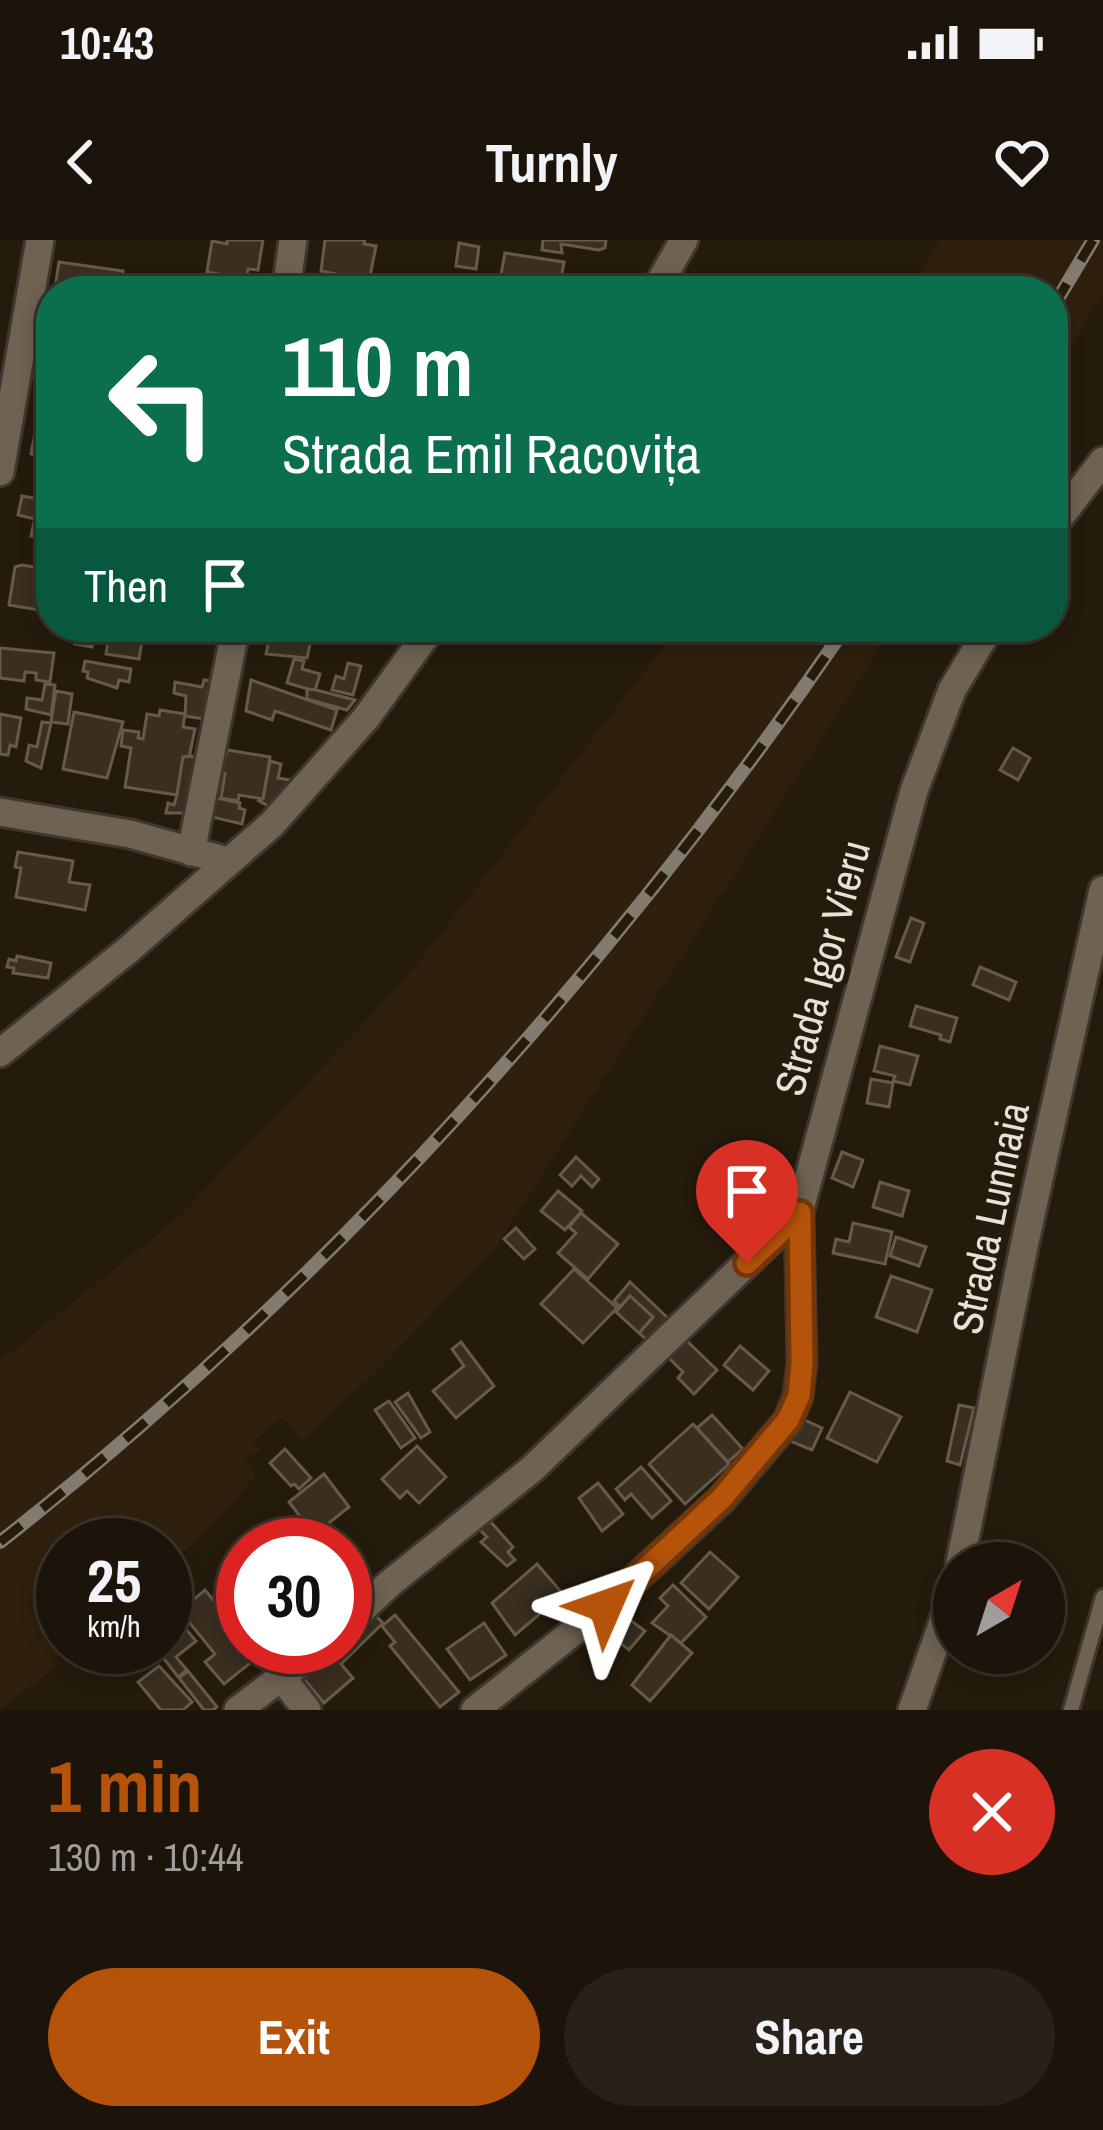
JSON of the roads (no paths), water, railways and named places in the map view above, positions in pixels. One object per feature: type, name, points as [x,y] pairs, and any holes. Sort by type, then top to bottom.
[{"type":"street","points":[[0,472],[40,240]]},
{"type":"street","points":[[288,276],[293,240]]},
{"type":"street","points":[[664,276],[684,240]]},
{"type":"street","points":[[1068,506],[1103,461]]},
{"type":"street","points":[[191,852],[233,642]]},
{"type":"street","points":[[0,1053],[128,950],[272,824],[366,718],[421,642]]},
{"type":"street","name":"Strada Igor Vieru","points":[[475,1710],[622,1591],[722,1498],[788,1420],[799,1396],[802,1363],[800,1213],[914,791],[952,690],[981,642]]},
{"type":"street","points":[[0,812],[130,834],[227,861]]},
{"type":"street","name":"Strada Lunnaia","points":[[964,1542],[1024,1242],[1103,890]]},
{"type":"street","points":[[372,1600],[532,1469],[800,1213]]},
{"type":"street","points":[[912,1710],[933,1650]]},
{"type":"street","points":[[238,1710],[287,1674]]},
{"type":"street","points":[[282,1678],[307,1710]]},
{"type":"lane","points":[[1071,1710],[1103,1597]]},
{"type":"railway","points":[[1068,282],[1093,240]]},
{"type":"railway","points":[[0,1542],[237,1339],[458,1117],[661,878],[835,642]]}]
